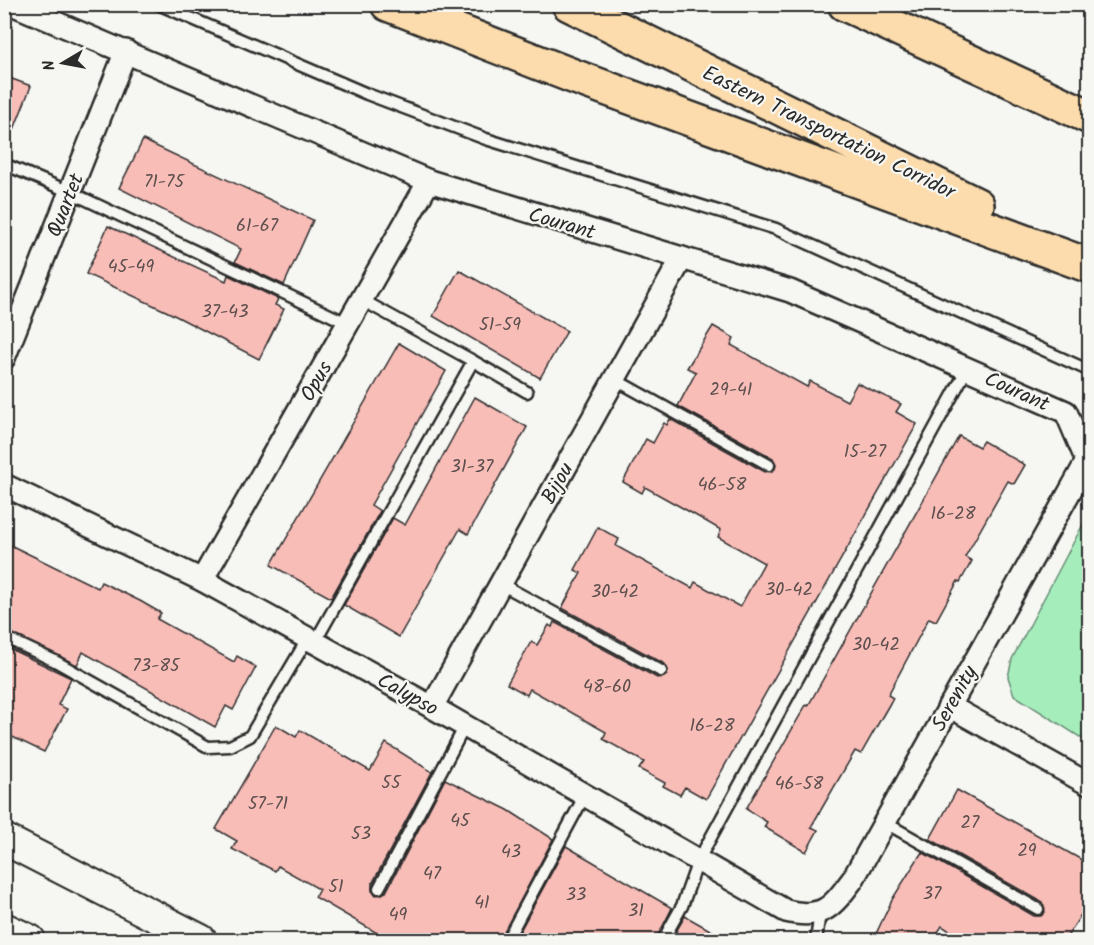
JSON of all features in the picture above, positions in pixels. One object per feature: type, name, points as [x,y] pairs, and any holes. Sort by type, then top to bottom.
[{"type":"highway","points":[[388,4],[584,80],[1089,266]]},
{"type":"highway","name":"Eastern Transportation Corridor","points":[[569,4],[1089,260]]},
{"type":"highway","points":[[845,4],[1089,117]]},
{"type":"main road","points":[[4,839],[201,940]]},
{"type":"main road","points":[[4,927],[30,940]]},
{"type":"street","name":"Courant","points":[[12,4],[429,181],[790,291],[1066,412],[1087,461]]},
{"type":"street","name":"Quartet","points":[[4,358],[126,51]]},
{"type":"street","name":"Opus","points":[[202,579],[429,181]]},
{"type":"street","name":"Bijou","points":[[432,707],[682,258]]},
{"type":"street","name":"Serenity","points":[[812,914],[833,905],[853,879],[1087,461]]},
{"type":"street","name":"Calypso","points":[[4,485],[202,579],[432,707],[786,911],[812,914]]},
{"type":"street","points":[[950,706],[1089,785]]},
{"type":"lane","points":[[158,4],[367,94],[486,139],[776,229],[1089,371]]},
{"type":"lane","points":[[4,164],[70,192],[349,324]]},
{"type":"lane","points":[[362,300],[527,392]]},
{"type":"lane","points":[[4,637],[55,661],[208,747],[230,746],[250,736],[311,640],[473,361]]},
{"type":"lane","points":[[663,940],[682,906],[698,861],[967,369]]},
{"type":"lane","points":[[615,379],[769,465]]},
{"type":"lane","points":[[501,584],[661,671]]},
{"type":"lane","points":[[379,888],[465,726]]},
{"type":"lane","points":[[507,940],[585,795]]},
{"type":"lane","points":[[884,822],[1038,909]]},
{"type":"lane","points":[[812,914],[816,940]]},
{"type":"green space","points":[[1089,513],[1089,743],[1014,695],[1008,677],[1012,659]]},
{"type":"building","points":[[4,76],[31,86],[6,150],[4,149]]},
{"type":"building","points":[[143,140],[313,220],[284,285],[235,262],[241,249],[119,188]]},
{"type":"building","points":[[108,226],[226,281],[228,275],[278,299],[275,305],[284,309],[259,359],[168,312],[86,274]]},
{"type":"building","points":[[459,270],[567,331],[540,378],[433,316]]},
{"type":"building","points":[[713,326],[734,338],[731,345],[807,387],[810,381],[847,401],[857,383],[901,404],[896,412],[917,424],[706,799],[685,787],[680,795],[663,786],[665,783],[639,769],[644,762],[603,739],[606,732],[530,689],[527,695],[507,684],[531,642],[537,645],[549,625],[552,627],[554,622],[657,678],[667,675],[668,670],[665,664],[562,608],[581,573],[575,570],[598,527],[619,539],[616,546],[692,588],[695,582],[740,607],[764,563],[718,537],[721,530],[688,511],[645,487],[642,493],[623,482],[646,439],[653,443],[664,423],[667,425],[670,419],[765,472],[775,469],[776,464],[773,458],[678,406],[696,372],[687,368]]},
{"type":"building","points":[[399,343],[446,371],[371,505],[380,511],[331,598],[271,565]]},
{"type":"building","points":[[475,397],[527,427],[468,534],[460,529],[399,637],[344,605],[393,518],[405,525]]},
{"type":"building","points":[[959,436],[979,447],[983,441],[1025,465],[1014,484],[1008,481],[965,557],[972,561],[936,621],[929,618],[888,695],[893,698],[861,754],[855,751],[811,827],[818,830],[806,852],[764,827],[767,822],[746,809],[806,705],[808,706]]},
{"type":"building","points":[[4,542],[98,588],[101,582],[140,601],[161,613],[157,619],[234,662],[237,656],[256,667],[233,710],[226,706],[215,727],[83,652],[77,665],[4,630]]},
{"type":"building","points":[[4,646],[71,678],[58,705],[67,709],[44,752],[4,733]]},
{"type":"building","points":[[276,725],[296,737],[300,730],[370,771],[386,743],[432,772],[372,884],[372,891],[376,895],[386,892],[445,779],[508,810],[553,839],[500,940],[389,940],[315,897],[319,889],[278,866],[275,871],[232,849],[237,841],[216,829]]},
{"type":"building","points":[[957,790],[1089,864],[1089,902],[1065,940],[964,940],[942,926],[933,940],[873,940],[893,898],[922,852],[1034,916],[1041,916],[1045,912],[1042,902],[930,839]]},
{"type":"building","points":[[566,846],[672,908],[656,940],[515,940]]},
{"type":"building","points":[[685,916],[728,940],[671,940]]}]
